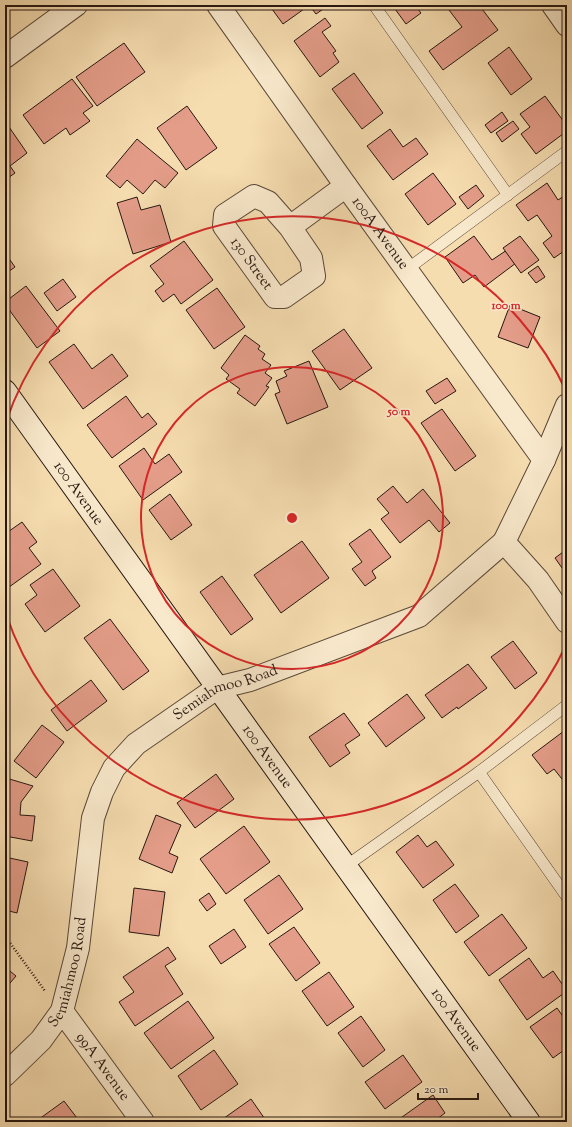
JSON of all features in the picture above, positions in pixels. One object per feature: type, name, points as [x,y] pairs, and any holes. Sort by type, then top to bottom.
[{"type":"street","points":[[5,57],[76,5]]},
{"type":"street","name":"100A Avenue","points":[[218,5],[406,270],[544,460]]},
{"type":"street","points":[[553,5],[567,25]]},
{"type":"street","points":[[290,227],[346,186]]},
{"type":"street","name":"130 Street","points":[[254,196],[268,202],[290,227],[311,258],[314,276],[284,297],[275,297],[224,226],[225,215],[254,196]]},
{"type":"street","name":"100 Avenue","points":[[5,391],[529,1122]]},
{"type":"street","name":"Semiahmoo Road","points":[[5,1074],[41,1040],[62,1011],[78,948],[93,818],[102,792],[114,768],[136,744],[217,688],[250,680],[419,616],[504,542],[544,460],[567,405]]},
{"type":"street","points":[[504,542],[538,580],[567,622]]},
{"type":"street","name":"99A Avenue","points":[[62,1011],[143,1122]]},
{"type":"lane","points":[[374,5],[508,195]]},
{"type":"lane","points":[[406,270],[567,151]]},
{"type":"lane","points":[[346,866],[479,772],[567,705]]},
{"type":"lane","points":[[479,772],[567,896]]},
{"type":"path","points":[[5,936],[48,994]]},
{"type":"building","points":[[269,5],[302,5],[304,9],[283,24]]},
{"type":"building","points":[[309,5],[329,5],[316,14]]},
{"type":"building","points":[[401,5],[415,5],[421,13],[406,24],[395,9]]},
{"type":"building","points":[[456,5],[479,5],[498,30],[443,70],[429,51],[462,27],[449,10]]},
{"type":"building","points":[[325,18],[331,26],[322,32],[336,51],[333,53],[339,62],[320,77],[294,41]]},
{"type":"building","points":[[124,43],[145,72],[97,106],[76,77]]},
{"type":"building","points":[[509,47],[532,79],[511,95],[488,63]]},
{"type":"building","points":[[354,73],[383,113],[362,129],[332,89]]},
{"type":"building","points":[[72,79],[93,106],[83,113],[90,121],[70,135],[66,128],[44,144],[23,115]]},
{"type":"building","points":[[545,96],[567,126],[567,131],[536,154],[521,134],[530,127],[520,114]]},
{"type":"building","points":[[187,106],[217,148],[186,170],[157,128]]},
{"type":"building","points":[[502,112],[508,121],[491,133],[485,125]]},
{"type":"building","points":[[513,121],[519,129],[502,142],[496,133]]},
{"type":"building","points":[[7,124],[27,153],[10,166],[15,173],[5,180],[5,125]]},
{"type":"building","points":[[390,129],[403,147],[416,138],[428,154],[393,180],[367,146]]},
{"type":"building","points":[[137,139],[178,173],[165,188],[155,180],[143,194],[127,180],[120,188],[106,176]]},
{"type":"building","points":[[433,173],[456,204],[428,225],[405,194]]},
{"type":"building","points":[[547,183],[558,200],[567,194],[567,249],[554,258],[543,243],[552,236],[537,215],[528,221],[516,205]]},
{"type":"building","points":[[476,185],[484,196],[468,209],[459,197]]},
{"type":"building","points":[[137,197],[141,210],[160,205],[171,242],[133,254],[117,203]]},
{"type":"building","points":[[474,236],[492,260],[507,250],[516,263],[484,287],[475,275],[463,283],[445,257]]},
{"type":"building","points":[[520,236],[539,260],[521,273],[503,248]]},
{"type":"building","points":[[184,241],[213,280],[181,304],[174,294],[163,302],[155,291],[164,284],[150,266]]},
{"type":"building","points":[[5,253],[15,267],[5,274]]},
{"type":"building","points":[[538,266],[545,277],[536,283],[528,273]]},
{"type":"building","points":[[63,279],[76,297],[57,311],[44,293]]},
{"type":"building","points":[[26,286],[60,331],[37,348],[5,304],[5,302]]},
{"type":"building","points":[[217,288],[245,327],[214,349],[186,310]]},
{"type":"building","points":[[510,305],[540,317],[528,348],[498,337]]},
{"type":"building","points":[[344,329],[372,368],[340,390],[312,351]]},
{"type":"building","points":[[245,335],[260,346],[258,349],[265,354],[262,359],[271,365],[265,373],[272,378],[266,386],[269,387],[255,406],[237,393],[240,389],[226,379],[229,375],[221,368]]},
{"type":"building","points":[[74,344],[92,369],[112,354],[128,376],[83,409],[49,362]]},
{"type":"building","points":[[309,361],[328,407],[287,424],[275,394],[280,392],[276,381],[287,376],[284,371]]},
{"type":"building","points":[[447,378],[456,391],[435,404],[426,391]]},
{"type":"building","points":[[126,396],[142,418],[148,413],[157,424],[112,458],[87,425]]},
{"type":"building","points":[[442,409],[476,456],[455,471],[421,423]]},
{"type":"building","points":[[144,448],[155,464],[169,454],[182,472],[143,500],[119,466]]},
{"type":"building","points":[[393,486],[407,503],[423,489],[450,523],[439,532],[429,520],[400,543],[381,519],[389,513],[377,499]]},
{"type":"building","points":[[170,494],[192,525],[171,540],[149,510]]},
{"type":"building","points":[[22,522],[37,542],[29,548],[41,564],[5,590],[5,534]]},
{"type":"building","points":[[370,529],[391,557],[372,571],[376,578],[365,586],[352,569],[362,562],[349,544]]},
{"type":"building","points":[[302,541],[329,578],[281,613],[254,575]]},
{"type":"building","points":[[567,549],[567,575],[555,558]]},
{"type":"building","points":[[53,569],[80,606],[45,632],[25,604],[37,595],[30,585]]},
{"type":"building","points":[[222,576],[253,619],[231,635],[200,592]]},
{"type":"building","points":[[110,619],[149,671],[123,690],[84,638]]},
{"type":"building","points":[[513,641],[537,673],[515,689],[491,657]]},
{"type":"building","points":[[468,664],[487,688],[458,709],[457,707],[442,718],[425,695]]},
{"type":"building","points":[[91,680],[107,701],[67,731],[51,710]]},
{"type":"building","points":[[407,694],[425,718],[386,747],[368,723]]},
{"type":"building","points":[[344,713],[360,735],[345,745],[350,753],[330,767],[309,737]]},
{"type":"building","points":[[42,725],[64,742],[36,778],[14,761]]},
{"type":"building","points":[[564,731],[567,735],[566,784],[554,769],[547,774],[532,755]]},
{"type":"building","points":[[216,774],[234,799],[195,828],[177,803]]},
{"type":"building","points":[[6,778],[33,786],[21,802],[20,815],[35,816],[32,841],[5,836]]},
{"type":"building","points":[[156,815],[181,825],[169,853],[178,857],[172,873],[139,859]]},
{"type":"building","points":[[244,826],[270,862],[226,894],[200,859]]},
{"type":"building","points":[[418,835],[427,847],[436,841],[454,865],[423,888],[396,852]]},
{"type":"building","points":[[5,857],[28,862],[17,913],[5,910]]},
{"type":"building","points":[[279,875],[303,909],[268,934],[244,900]]},
{"type":"building","points":[[455,884],[479,916],[456,933],[433,900]]},
{"type":"building","points":[[134,888],[165,892],[159,936],[129,932]]},
{"type":"building","points":[[209,893],[216,904],[207,911],[199,900]]},
{"type":"building","points":[[502,914],[527,948],[489,976],[464,942]]},
{"type":"building","points":[[294,927],[320,963],[296,981],[269,944]]},
{"type":"building","points":[[234,929],[246,947],[221,964],[209,946]]},
{"type":"building","points":[[168,947],[176,959],[165,966],[183,994],[135,1026],[119,1002],[134,992],[123,977]]},
{"type":"building","points":[[529,958],[543,978],[553,971],[567,991],[527,1020],[499,980]]},
{"type":"building","points":[[5,967],[16,976],[5,989]]},
{"type":"building","points":[[329,972],[354,1007],[327,1026],[302,991]]},
{"type":"building","points":[[188,1001],[214,1038],[171,1069],[144,1033]]},
{"type":"building","points":[[557,1008],[567,1022],[562,1027],[567,1034],[567,1048],[553,1058],[530,1027]]},
{"type":"building","points":[[361,1016],[385,1050],[363,1067],[338,1033]]},
{"type":"building","points":[[214,1050],[238,1084],[201,1110],[178,1076]]},
{"type":"building","points":[[403,1055],[422,1082],[385,1109],[365,1082]]},
{"type":"building","points":[[433,1095],[445,1113],[433,1122],[395,1122]]},
{"type":"building","points":[[251,1099],[267,1122],[220,1121]]},
{"type":"building","points":[[64,1101],[80,1122],[35,1122]]}]
